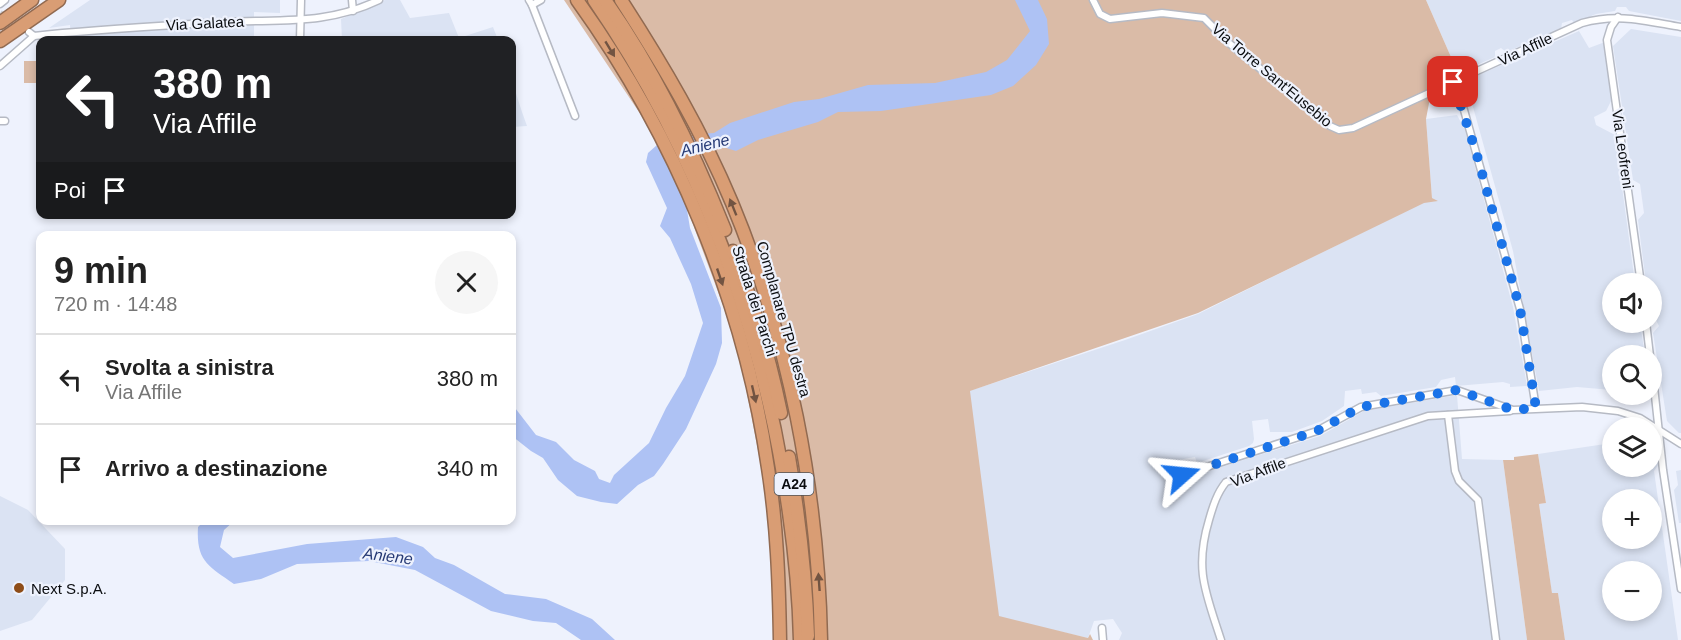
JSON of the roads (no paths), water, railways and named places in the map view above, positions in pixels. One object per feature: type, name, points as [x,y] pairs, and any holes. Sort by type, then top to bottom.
[{"type":"highway","points":[[0,41],[59,0]]},
{"type":"highway","points":[[41,12],[65,0]]},
{"type":"highway","points":[[577,0],[597,27],[655,127],[687,192],[708,243],[739,338],[765,448],[783,572],[788,640]]},
{"type":"highway","name":"Strada dei Parchi","points":[[594,0],[670,119],[706,182],[745,282],[782,460],[794,547],[800,640]]},
{"type":"highway","name":"Strada dei Parchi","points":[[605,0],[632,40],[670,119]]},
{"type":"highway","name":"Complanare TPU destra","points":[[621,0],[661,61],[720,175],[742,227],[773,322],[791,393],[808,482],[819,580],[821,640]]},
{"type":"highway","points":[[0,23],[27,2]]},
{"type":"highway","name":"Strada dei Parchi","points":[[756,333],[779,405],[798,514],[808,640]]},
{"type":"highway","points":[[777,540],[780,640]]},
{"type":"street","points":[[0,4],[5,0]]},
{"type":"street","points":[[300,36],[301,0]]},
{"type":"street","points":[[352,0],[352,11]]},
{"type":"street","name":"Via Galatea","points":[[0,66],[31,34],[328,18],[379,0]]},
{"type":"street","points":[[541,0],[531,3],[575,116]]},
{"type":"street","name":"Via Torre Sant'Eusebio","points":[[1093,0],[1100,14],[1110,19],[1162,13],[1204,18],[1230,44],[1330,126],[1339,130],[1353,128],[1453,82]]},
{"type":"street","name":"Via Affile","points":[[1453,82],[1581,23],[1618,17],[1681,27]]},
{"type":"street","name":"Via Leofreni","points":[[1618,17],[1611,27],[1607,40],[1639,273]]},
{"type":"street","points":[[1453,82],[1464,110],[1520,309],[1536,408]]},
{"type":"street","points":[[1182,475],[1317,431],[1361,407],[1457,390],[1513,410]]},
{"type":"street","name":"Via Affile","points":[[1221,640],[1204,587],[1201,560],[1215,502],[1226,482],[1428,416],[1582,406],[1617,411],[1637,417]]},
{"type":"street","points":[[1448,415],[1455,471],[1459,481],[1478,500],[1497,640]]},
{"type":"street","name":"Via Affile","points":[[1662,430],[1681,444]]},
{"type":"street","points":[[1662,456],[1681,589]]},
{"type":"street","points":[[1102,628],[1103,640]]},
{"type":"water","name":"Aniene","points":[[1015,0],[1038,0],[1047,19],[1049,44],[1036,65],[1013,86],[991,95],[881,111],[838,112],[818,122],[758,140],[736,151],[723,147],[672,162],[686,204],[690,228],[721,308],[722,343],[716,364],[686,429],[654,476],[638,485],[617,504],[577,496],[558,480],[543,458],[516,439],[516,409],[536,435],[556,442],[574,460],[595,471],[599,479],[610,483],[614,475],[649,443],[685,376],[703,323],[691,284],[670,238],[660,226],[667,208],[646,162],[648,153],[657,145],[700,134],[714,133],[730,123],[794,102],[819,99],[868,85],[935,83],[986,72],[1007,60],[1030,31]]},
{"type":"water","name":"Aniene","points":[[200,525],[230,525],[224,530],[220,547],[233,558],[307,544],[396,537],[423,547],[435,558],[454,565],[505,594],[546,599],[592,619],[615,640],[581,640],[556,623],[533,621],[491,611],[415,570],[369,561],[297,564],[261,579],[234,584],[206,562],[199,548],[198,527]]},
{"type":"tunnel","points":[[0,13],[29,32]]},
{"type":"place","name":"Next S.p.A.","points":[[19,588]]}]
